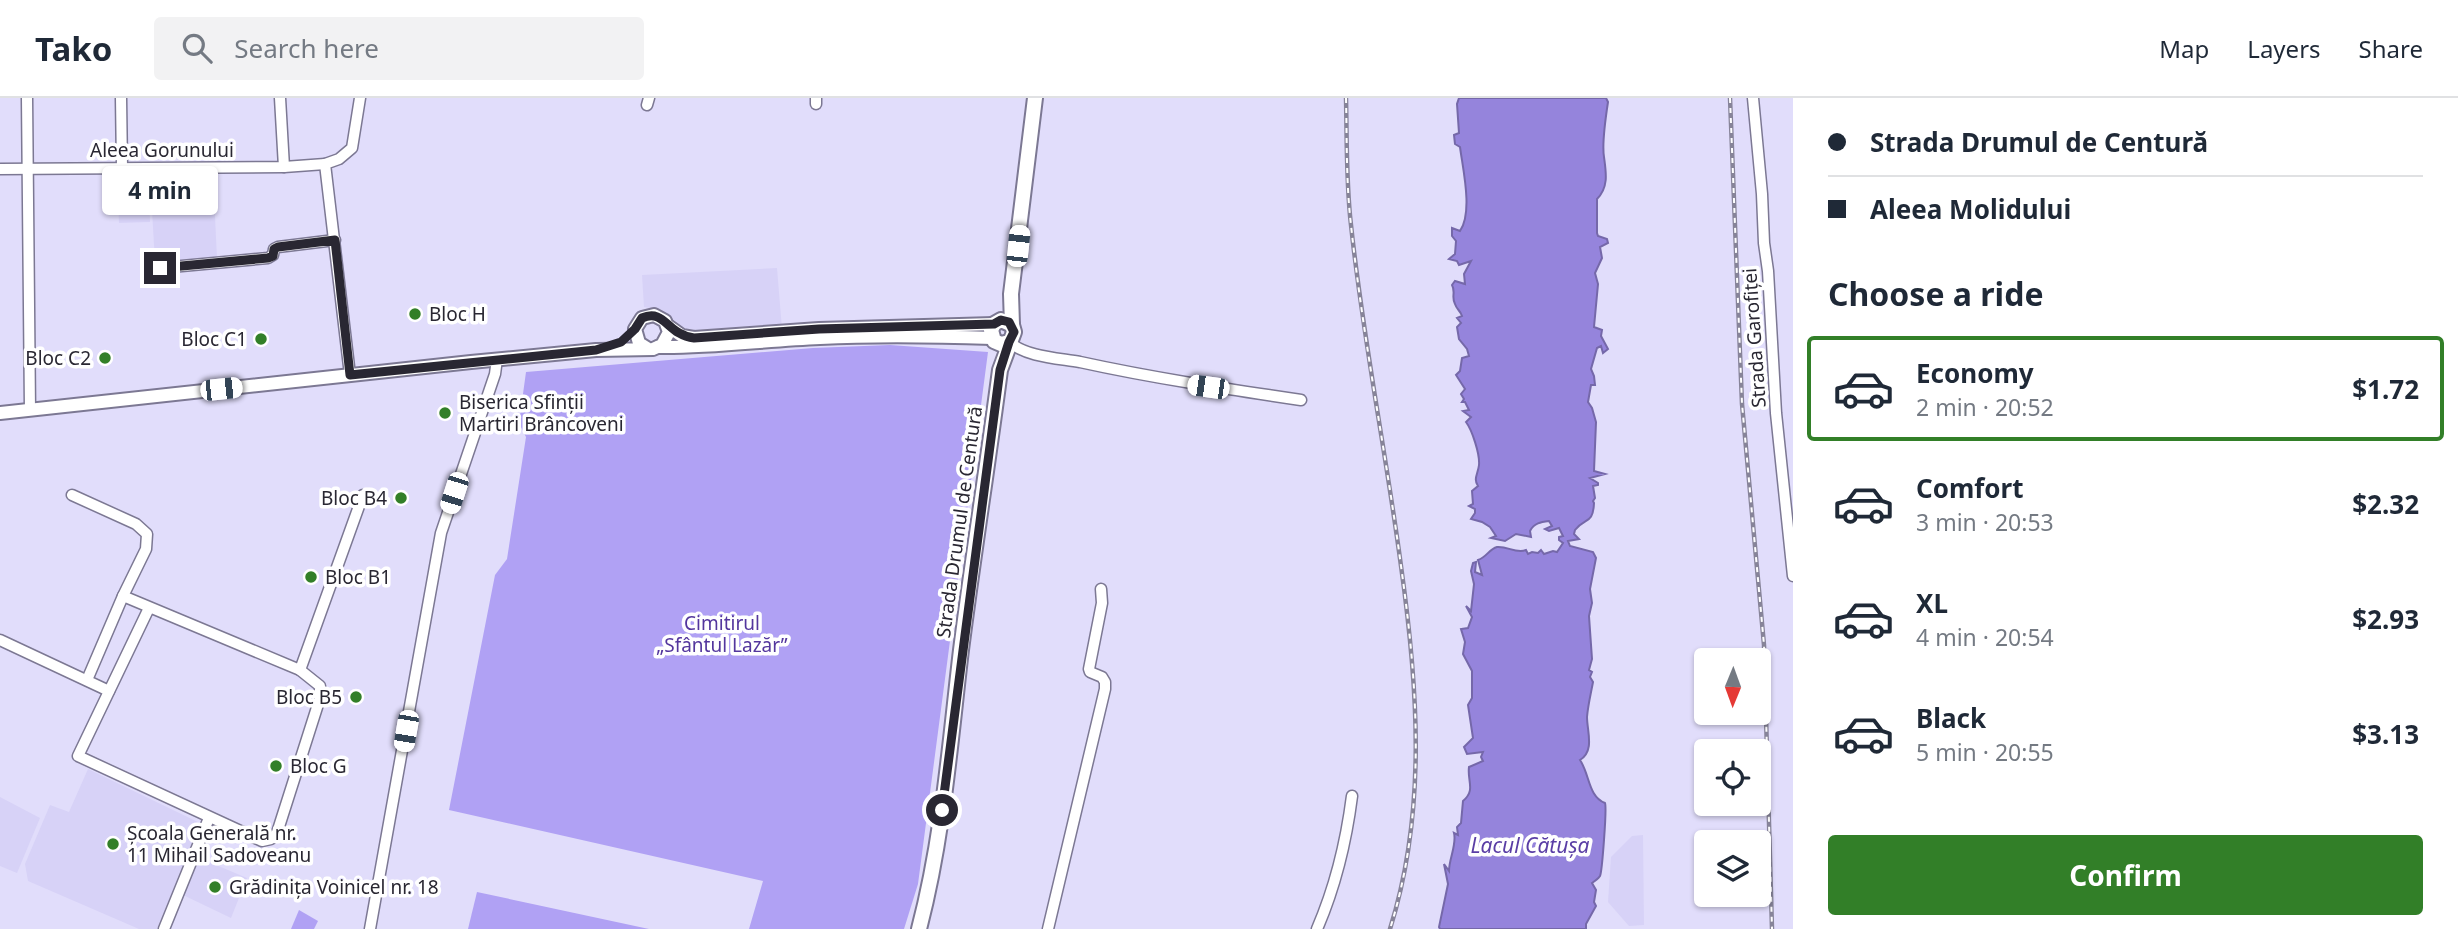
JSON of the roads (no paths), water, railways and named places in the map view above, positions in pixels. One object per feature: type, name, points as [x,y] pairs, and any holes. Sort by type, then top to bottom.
[{"type":"highway","name":"Strada Drumul de Centură","points":[[919,929],[939,836],[1000,370],[1000,332],[1011,294],[1035,98]]},
{"type":"main road","points":[[596,350],[621,342],[635,329],[638,321],[647,315],[660,317],[668,327],[682,336],[694,338],[819,329],[1000,332]]},
{"type":"main road","points":[[635,329],[639,343],[653,348],[666,341],[668,327]]},
{"type":"main road","points":[[0,413],[596,350],[697,348],[787,340],[1000,332]]},
{"type":"street","points":[[27,98],[30,410]]},
{"type":"street","points":[[121,98],[122,167]]},
{"type":"street","points":[[280,98],[284,167]]},
{"type":"street","points":[[350,375],[325,164],[339,159],[352,148],[360,98]]},
{"type":"street","name":"Strada Garofiței","points":[[1753,98],[1776,413],[1793,576]]},
{"type":"street","name":"Aleea Gorunului","points":[[0,169],[284,167],[325,164]]},
{"type":"street","points":[[160,268],[268,258],[273,256],[274,249],[278,247],[335,240]]},
{"type":"street","points":[[1000,332],[1027,352],[1184,383],[1301,400]]},
{"type":"street","points":[[370,929],[441,533],[495,373],[497,359]]},
{"type":"street","points":[[72,495],[136,524],[147,534],[146,549],[88,680]]},
{"type":"street","points":[[299,670],[363,495]]},
{"type":"street","points":[[1048,929],[1105,689],[1102,677],[1089,669],[1102,603],[1101,589]]},
{"type":"street","points":[[123,596],[299,670],[320,686],[320,698],[276,833],[271,839],[262,841],[78,756],[149,608]]},
{"type":"street","points":[[0,640],[109,691]]},
{"type":"street","points":[[1317,929],[1333,892],[1345,847],[1352,796]]},
{"type":"street","points":[[164,929],[209,818]]},
{"type":"water","name":"Lacul Cătușa","points":[[1459,98],[1606,98],[1608,102],[1604,130],[1606,179],[1597,199],[1597,233],[1607,239],[1608,243],[1600,247],[1602,258],[1595,273],[1598,284],[1594,327],[1602,330],[1601,336],[1608,349],[1603,353],[1601,346],[1597,348],[1591,369],[1595,385],[1591,385],[1588,402],[1596,422],[1594,471],[1605,474],[1590,478],[1598,483],[1593,486],[1595,498],[1592,515],[1575,530],[1574,534],[1579,539],[1568,541],[1570,546],[1593,552],[1596,558],[1590,589],[1592,659],[1589,670],[1592,672],[1590,677],[1593,682],[1587,717],[1589,746],[1580,760],[1592,790],[1599,800],[1605,803],[1605,816],[1601,872],[1592,883],[1596,890],[1596,906],[1586,929],[1439,927],[1448,884],[1444,864],[1449,871],[1454,833],[1458,835],[1457,827],[1461,823],[1463,801],[1470,789],[1469,767],[1483,761],[1483,752],[1467,754],[1464,747],[1473,738],[1468,705],[1472,698],[1472,671],[1463,654],[1465,642],[1461,629],[1468,628],[1472,617],[1466,606],[1471,611],[1473,563],[1476,562],[1475,572],[1482,575],[1478,560],[1494,548],[1526,550],[1528,554],[1541,550],[1544,554],[1557,552],[1563,543],[1559,540],[1559,537],[1563,536],[1559,528],[1549,531],[1545,529],[1552,526],[1549,521],[1534,526],[1530,531],[1531,537],[1516,534],[1505,541],[1491,538],[1496,536],[1490,527],[1471,519],[1475,509],[1469,506],[1473,504],[1472,491],[1478,486],[1476,479],[1479,460],[1466,422],[1471,417],[1463,411],[1469,410],[1465,402],[1462,402],[1464,399],[1461,394],[1465,389],[1456,375],[1460,371],[1462,358],[1469,356],[1459,339],[1457,327],[1461,323],[1457,318],[1462,316],[1454,301],[1452,285],[1455,281],[1465,284],[1464,274],[1471,261],[1459,265],[1457,261],[1449,259],[1455,254],[1456,241],[1452,236],[1452,228],[1460,231],[1467,202],[1460,147],[1455,144],[1454,135],[1459,133]]},
{"type":"railway","points":[[1346,98],[1347,177],[1351,225],[1401,566],[1415,703],[1416,749],[1410,840],[1390,929]]},
{"type":"railway","points":[[1730,98],[1742,404],[1764,645],[1772,929]]},
{"type":"place","name":"Bloc H","points":[[415,314]]},
{"type":"place","name":"Bloc C1","points":[[261,339]]},
{"type":"place","name":"Bloc C2","points":[[105,358]]},
{"type":"place","name":"Biserica Sfinții Martiri Brâncoveni","points":[[445,413]]},
{"type":"place","name":"Bloc B4","points":[[401,498]]},
{"type":"place","name":"Bloc B1","points":[[311,577]]},
{"type":"place","name":"Bloc B5","points":[[356,697]]},
{"type":"place","name":"Bloc G","points":[[276,766]]},
{"type":"place","name":"Școala Generală nr. 11 Mihail Sadoveanu","points":[[113,844]]},
{"type":"place","name":"Grădinița Voinicel nr. 18","points":[[215,887]]},
{"type":"park label","name":"Cimitirul „Sfântul Lazăr”","points":[[722,634]]}]
